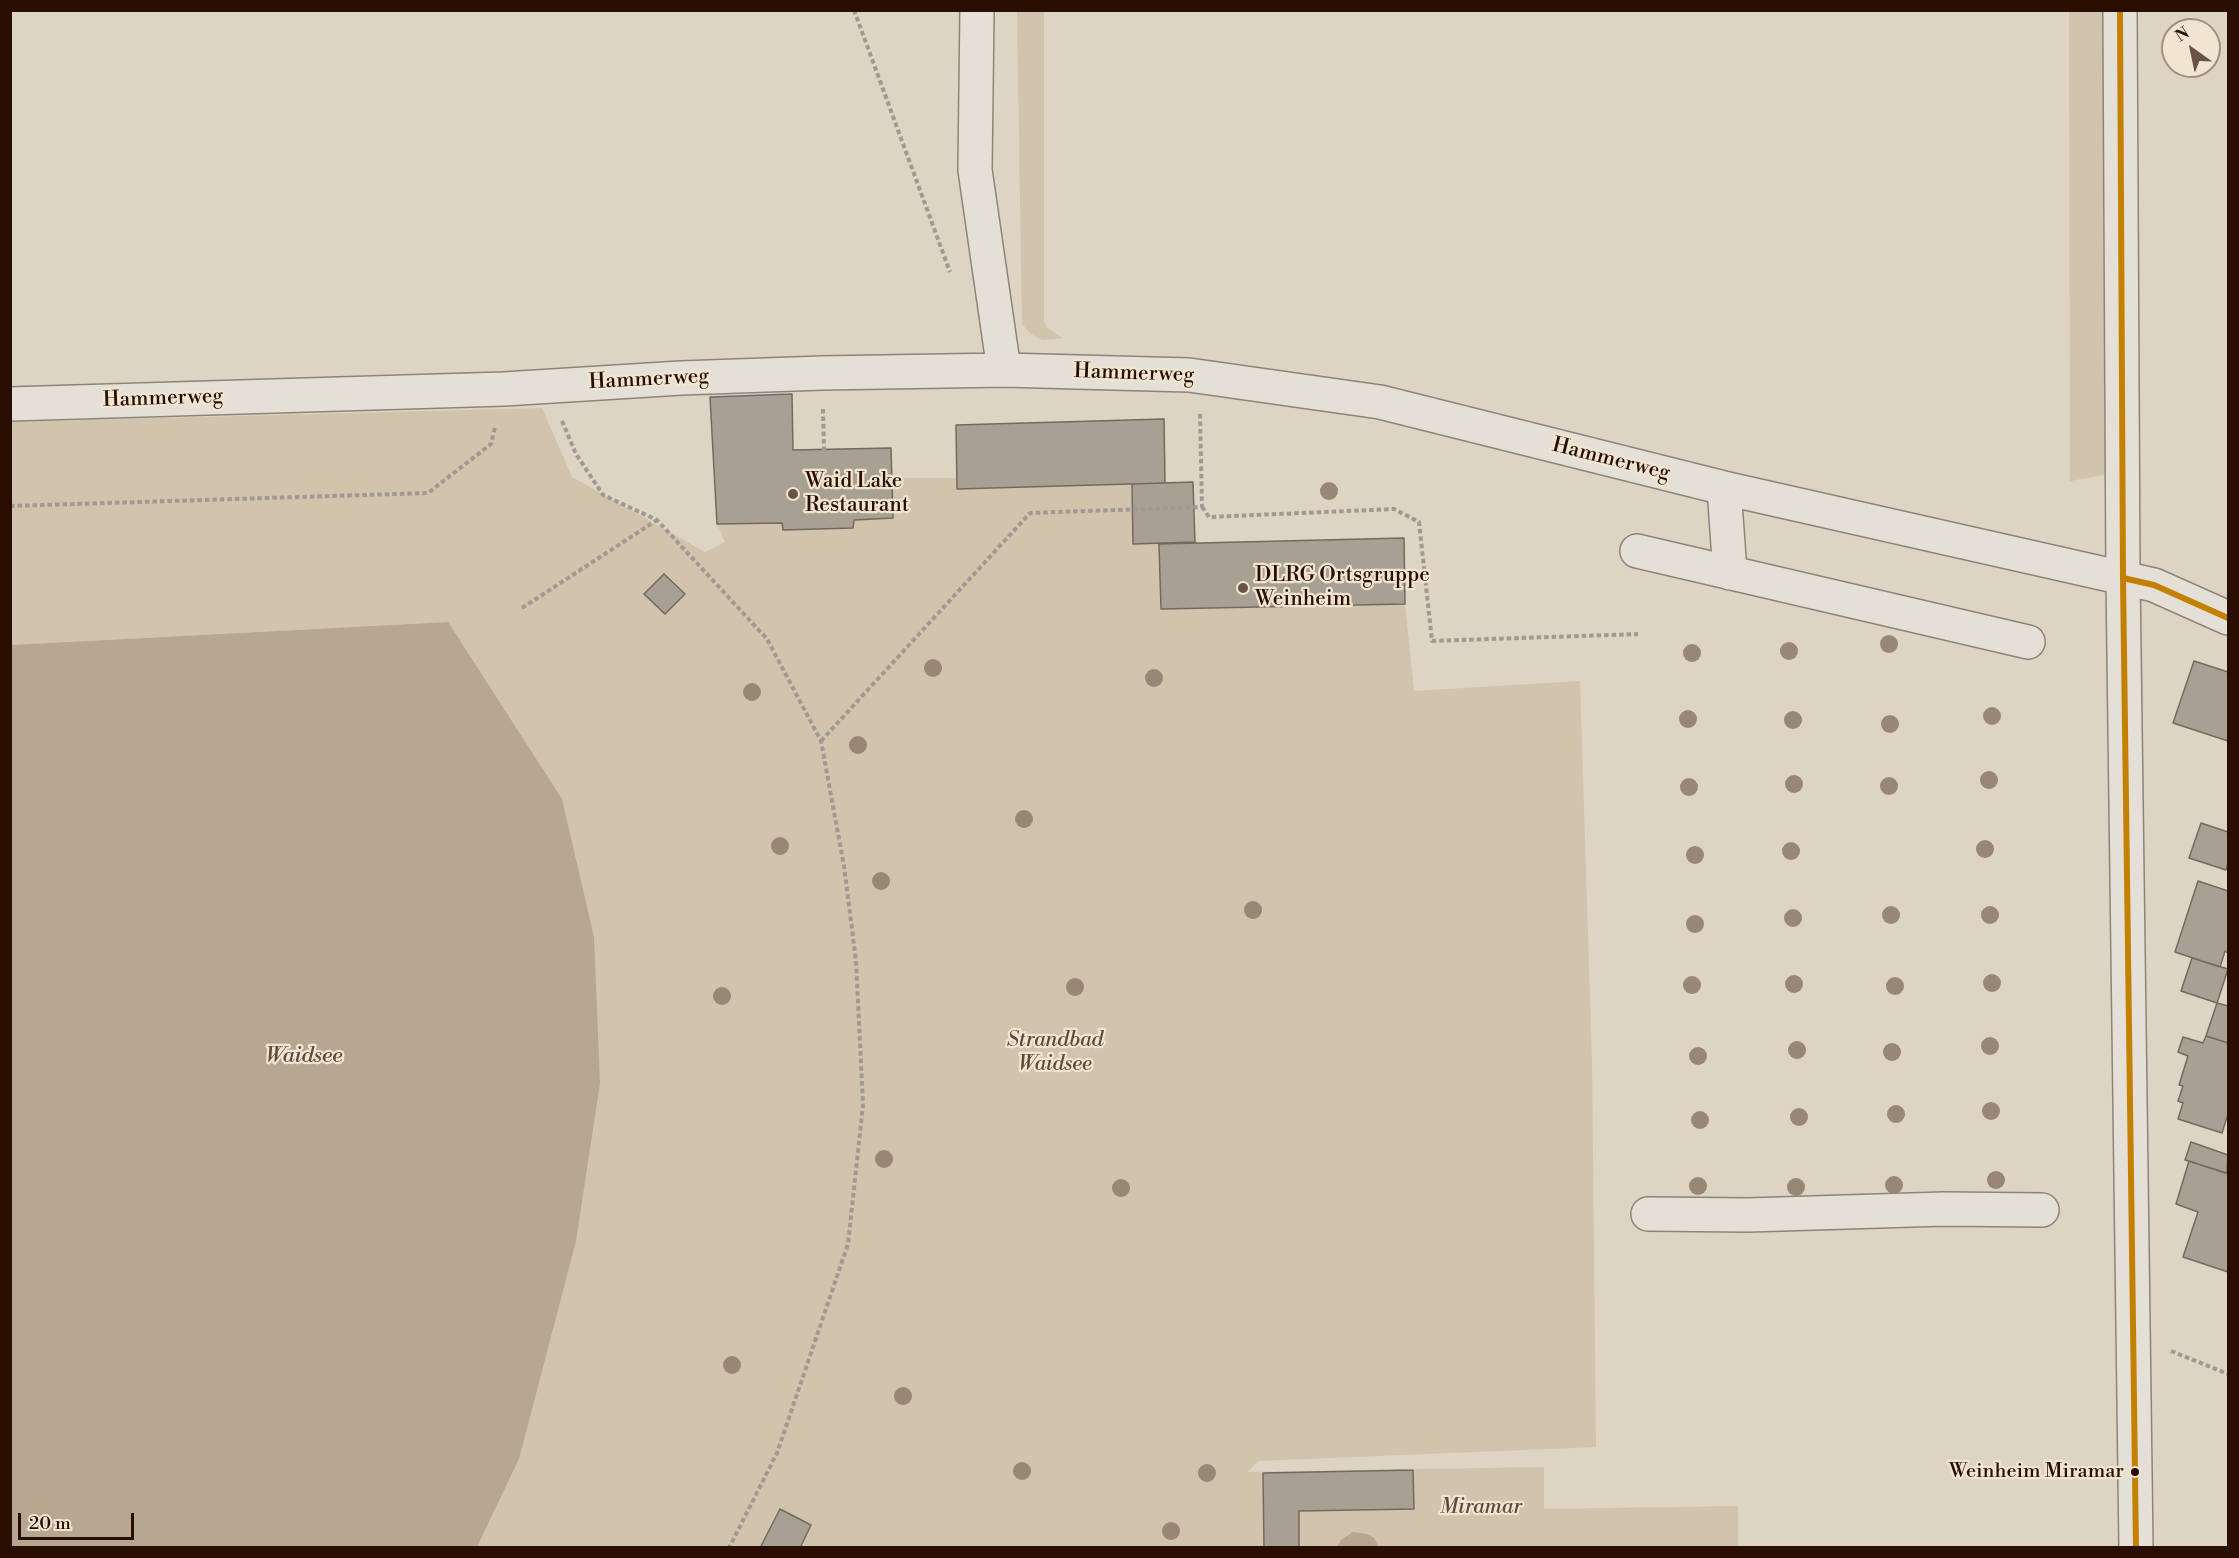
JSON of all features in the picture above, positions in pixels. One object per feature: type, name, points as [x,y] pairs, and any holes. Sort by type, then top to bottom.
[{"type":"street","points":[[977,10],[975,170],[1004,370]]},
{"type":"street","points":[[2120,10],[2123,578],[2136,1548]]},
{"type":"street","name":"Hammerweg","points":[[10,404],[504,389],[799,373],[1004,370],[1200,376],[1380,402],[1724,488],[2154,585],[2229,618]]},
{"type":"street","points":[[1724,488],[1730,573]]},
{"type":"street","points":[[1637,551],[2028,642]]},
{"type":"street","points":[[1648,1214],[1748,1215],[1944,1209],[2042,1210]]},
{"type":"path","points":[[854,10],[952,275]]},
{"type":"path","points":[[1200,376],[1202,507],[1209,518],[1394,509],[1419,522],[1432,641],[1638,634]]},
{"type":"path","points":[[558,385],[558,411],[576,454],[603,495],[657,520],[767,639],[820,741],[844,866],[856,961],[863,1105],[848,1244],[777,1453],[729,1548]]},
{"type":"path","points":[[10,506],[428,493],[491,444],[504,389]]},
{"type":"path","points":[[820,741],[1030,513],[1202,507]]},
{"type":"path","points":[[522,608],[657,520]]},
{"type":"path","points":[[2134,1340],[2229,1374]]},
{"type":"green space","points":[[1017,11],[1044,11],[1044,321],[1047,328],[1063,338],[1042,340],[1031,334],[1022,324]]},
{"type":"green space","points":[[2069,11],[2106,11],[2108,460],[2104,475],[2070,481]]},
{"type":"green space","name":"Strandbad Waidsee","points":[[542,408],[572,477],[705,552],[725,542],[717,524],[782,523],[783,530],[853,528],[854,520],[893,518],[892,478],[957,478],[958,489],[1132,484],[1133,544],[1159,544],[1161,609],[1405,604],[1414,691],[1580,681],[1592,1063],[1596,1447],[1258,1461],[1248,1472],[1544,1467],[1544,1509],[1738,1506],[1738,1547],[477,1547],[519,1459],[447,622],[11,645],[11,422]]},
{"type":"water","name":"Waidsee","points":[[448,622],[562,799],[594,937],[600,1083],[576,1241],[519,1459],[477,1547],[11,1547],[11,645]]},
{"type":"water","points":[[1353,1532],[1367,1534],[1374,1538],[1379,1547],[1337,1547],[1341,1540]]},
{"type":"building","points":[[792,394],[793,450],[891,448],[893,518],[854,520],[853,528],[783,530],[782,523],[717,524],[710,397]]},
{"type":"building","points":[[1164,419],[1165,483],[957,489],[956,425]]},
{"type":"building","points":[[1193,482],[1195,542],[1133,544],[1132,484]]},
{"type":"building","points":[[1404,538],[1405,604],[1161,609],[1159,544]]},
{"type":"building","points":[[664,574],[685,594],[665,614],[644,594]]},
{"type":"building","points":[[2194,661],[2228,672],[2228,741],[2173,723]]},
{"type":"building","points":[[2201,823],[2228,832],[2226,870],[2189,858]]},
{"type":"building","points":[[2198,881],[2228,891],[2228,953],[2225,951],[2220,967],[2175,952]]},
{"type":"building","points":[[2192,958],[2228,969],[2217,1003],[2181,991]]},
{"type":"building","points":[[2217,1003],[2228,1006],[2228,1043],[2206,1036]]},
{"type":"building","points":[[2206,1036],[2228,1043],[2228,1114],[2222,1133],[2178,1119],[2183,1103],[2178,1101],[2183,1086],[2179,1085],[2188,1056],[2178,1052],[2183,1037],[2203,1043]]},
{"type":"building","points":[[2191,1142],[2228,1155],[2227,1173],[2185,1160]]},
{"type":"building","points":[[2189,1161],[2228,1174],[2228,1272],[2183,1257],[2198,1212],[2176,1204]]},
{"type":"building","points":[[1413,1470],[1414,1509],[1299,1511],[1299,1548],[1264,1548],[1263,1473]]},
{"type":"building","points":[[780,1509],[811,1525],[800,1548],[760,1548]]},
{"type":"transit line","points":[[2120,10],[2123,578],[2136,1548]]},
{"type":"transit line","points":[[2123,578],[2154,585],[2228,618]]},
{"type":"place","name":"Waid Lake Restaurant","points":[[793,494]]},
{"type":"place","name":"DLRG Ortsgruppe Weinheim","points":[[1243,588]]},
{"type":"place","name":"Weinheim Miramar","points":[[2135,1472]]},
{"type":"park label","name":"Miramar","points":[[1481,1508]]}]
